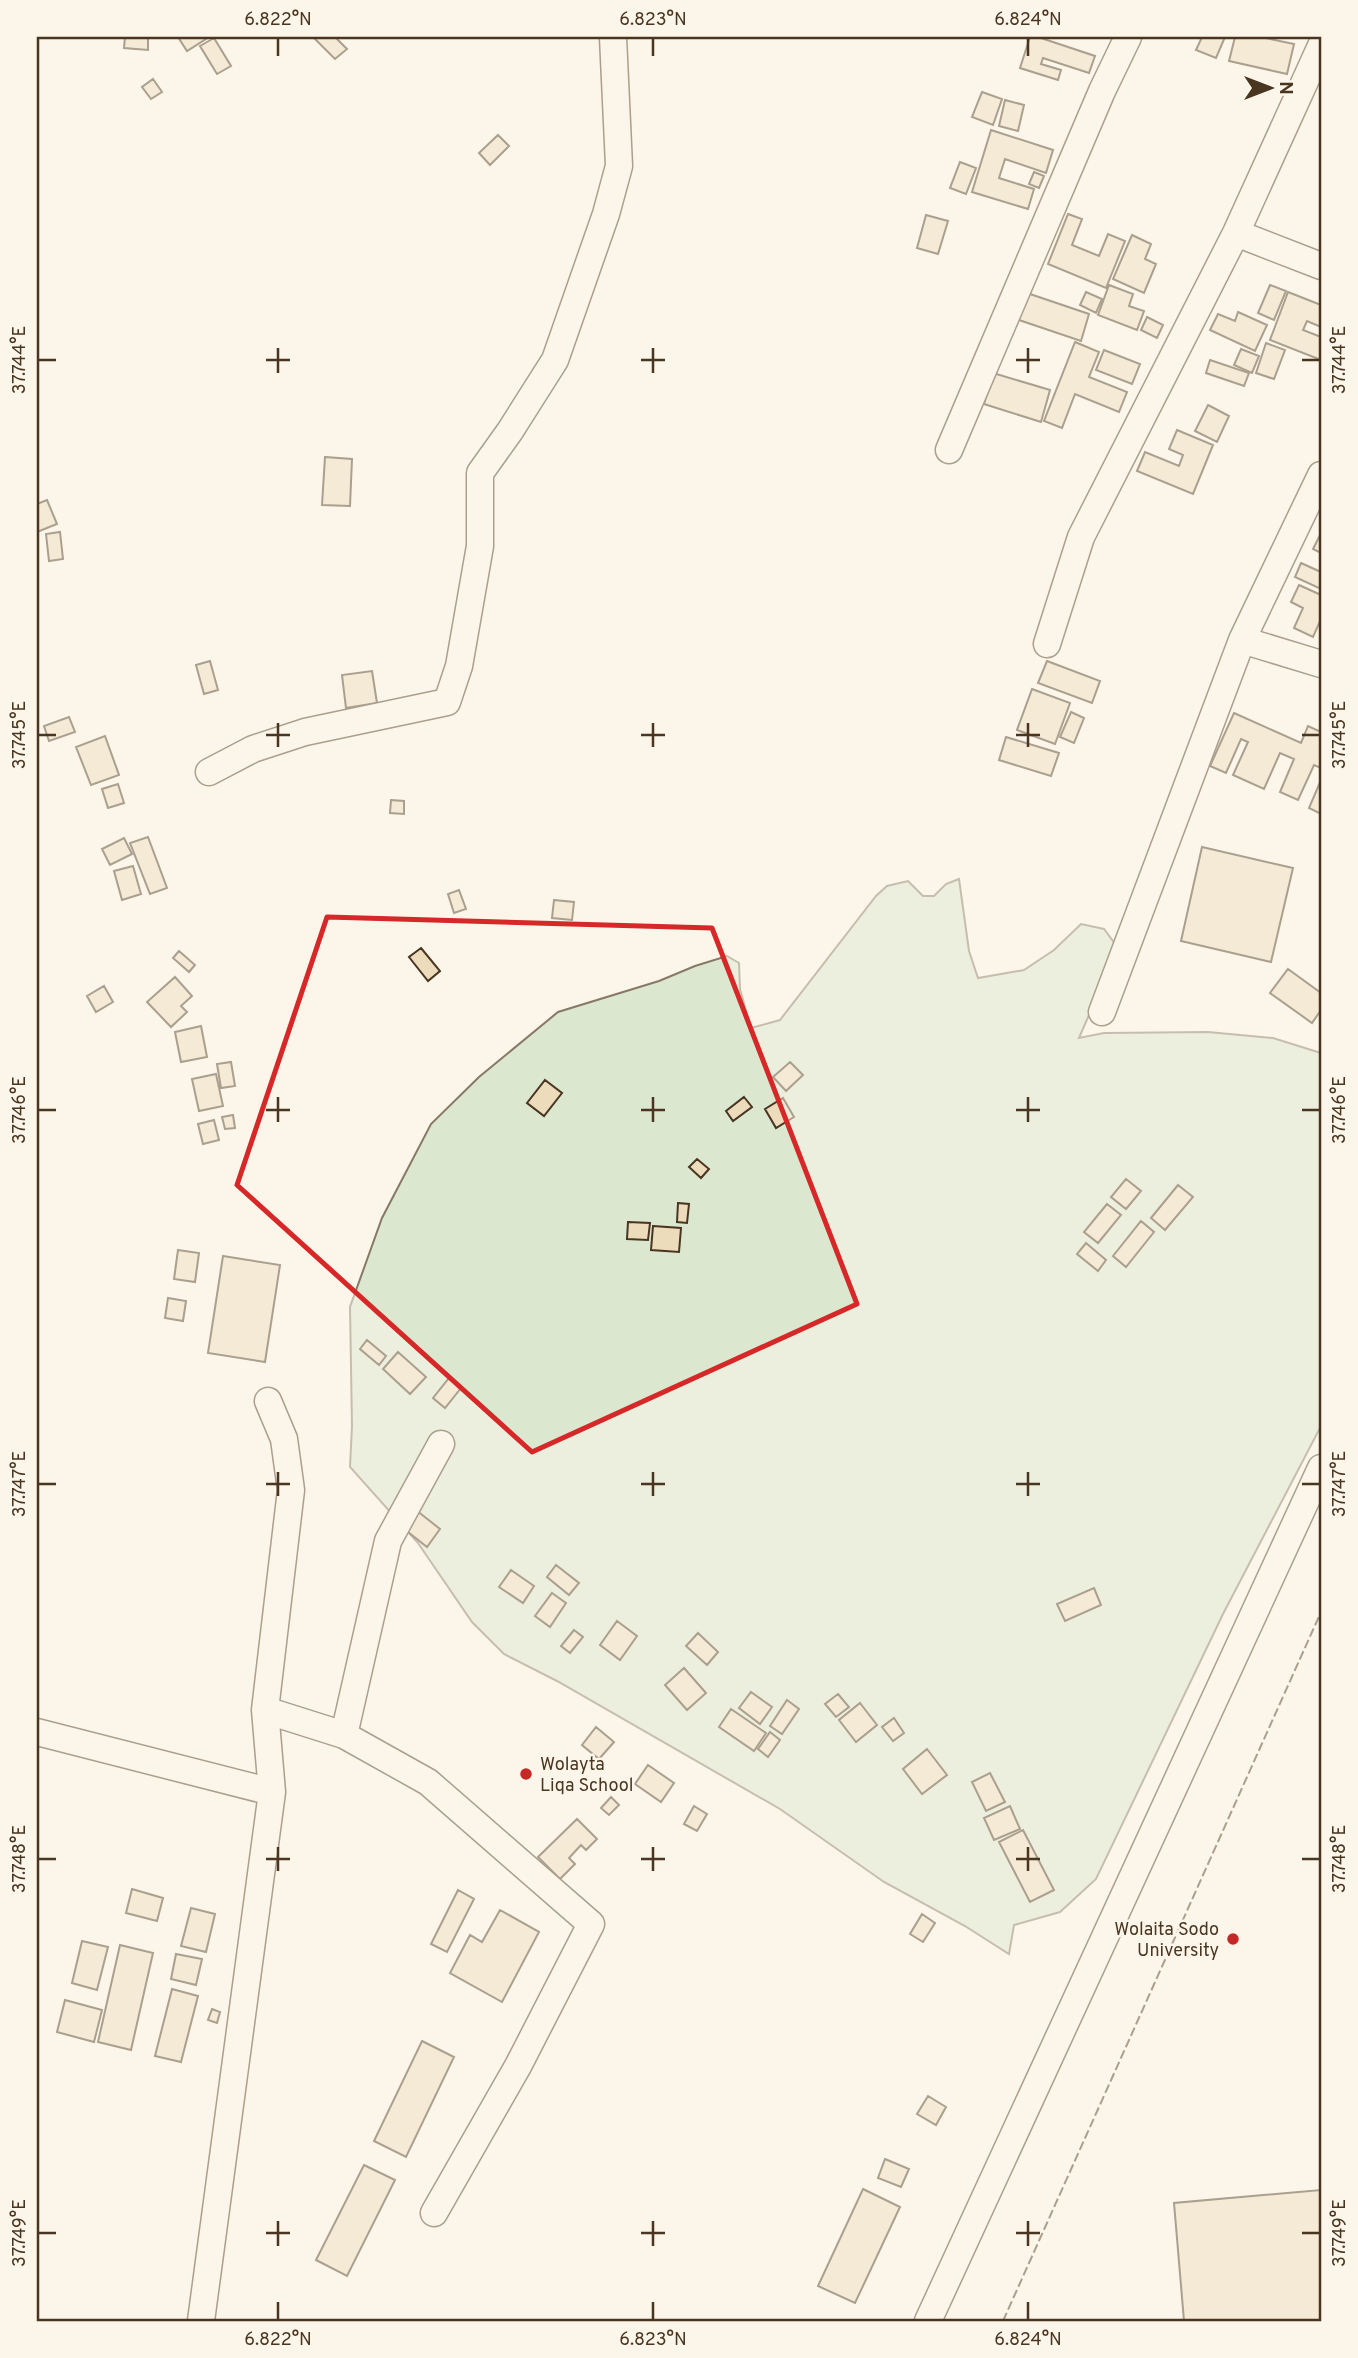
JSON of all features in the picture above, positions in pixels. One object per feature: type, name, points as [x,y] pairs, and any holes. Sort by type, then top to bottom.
[{"type":"street","points":[[209,772],[253,749],[306,732],[447,702],[459,666],[480,547],[480,473],[555,359],[607,214],[619,166],[613,37]]},
{"type":"street","points":[[949,450],[1102,91],[1128,37]]},
{"type":"street","points":[[1046,644],[1081,537],[1236,233],[1321,46]]},
{"type":"street","points":[[1236,233],[1321,266]]},
{"type":"street","points":[[1102,1012],[1242,640],[1321,475]]},
{"type":"street","points":[[1242,640],[1321,664]]},
{"type":"street","points":[[201,2321],[272,1792],[265,1710],[291,1490],[284,1439],[268,1401]]},
{"type":"street","points":[[344,1735],[388,1541],[441,1444]]},
{"type":"street","points":[[928,2321],[1321,1468]]},
{"type":"street","points":[[265,1710],[344,1735],[428,1782],[591,1924],[518,2066],[434,2213]]},
{"type":"street","points":[[37,1732],[272,1792]]},
{"type":"highlighted area","points":[[327,917],[712,928],[857,1304],[532,1452],[237,1185]]},
{"type":"green space","points":[[959,879],[969,951],[978,978],[1024,970],[1054,950],[1081,924],[1104,929],[1118,948],[1079,1038],[1104,1033],[1208,1032],[1273,1038],[1321,1053],[1321,1426],[1223,1614],[1096,1879],[1060,1912],[1014,1925],[1009,1954],[965,1926],[884,1882],[780,1809],[557,1681],[504,1654],[472,1622],[418,1543],[350,1467],[350,1307],[382,1218],[431,1124],[479,1077],[558,1012],[659,981],[727,956],[739,963],[740,989],[751,1028],[780,1020],[876,896],[887,886],[908,881],[923,896],[934,896],[946,884]]},
{"type":"building","points":[[125,37],[148,37],[148,50],[124,48]]},
{"type":"building","points":[[178,37],[209,37],[187,51]]},
{"type":"building","points":[[313,37],[335,37],[347,49],[335,59]]},
{"type":"building","points":[[1030,37],[1038,37],[1095,56],[1089,73],[1043,58],[1041,64],[1061,70],[1058,80],[1020,68]]},
{"type":"building","points":[[1202,37],[1225,37],[1216,58],[1196,50]]},
{"type":"building","points":[[1235,37],[1261,37],[1294,44],[1287,74],[1229,61]]},
{"type":"building","points":[[214,38],[231,66],[217,74],[200,46]]},
{"type":"building","points":[[153,79],[162,92],[151,99],[142,87]]},
{"type":"building","points":[[982,92],[1002,99],[993,125],[972,117]]},
{"type":"building","points":[[1005,100],[1024,105],[1018,131],[999,126]]},
{"type":"building","points":[[991,130],[1053,150],[1046,173],[1005,159],[999,178],[1034,189],[1028,209],[972,192]]},
{"type":"building","points":[[498,135],[509,146],[490,165],[479,153]]},
{"type":"building","points":[[960,162],[976,168],[966,194],[950,188]]},
{"type":"building","points":[[1034,172],[1044,176],[1039,188],[1029,184]]},
{"type":"building","points":[[1068,214],[1082,219],[1072,245],[1099,256],[1108,234],[1125,241],[1106,288],[1048,264]]},
{"type":"building","points":[[926,215],[948,221],[938,254],[917,248]]},
{"type":"building","points":[[1132,235],[1151,244],[1145,259],[1156,264],[1144,293],[1113,279]]},
{"type":"building","points":[[1109,285],[1133,294],[1129,306],[1144,311],[1137,330],[1098,315]]},
{"type":"building","points":[[1270,285],[1286,291],[1274,320],[1258,313]]},
{"type":"building","points":[[1086,292],[1102,299],[1096,313],[1080,305]]},
{"type":"building","points":[[1288,292],[1321,305],[1321,327],[1307,321],[1303,330],[1321,337],[1321,360],[1270,340]]},
{"type":"building","points":[[1027,293],[1089,314],[1081,341],[1019,320]]},
{"type":"building","points":[[1238,312],[1267,325],[1255,351],[1210,330],[1218,314],[1235,321]]},
{"type":"building","points":[[1147,317],[1163,325],[1157,338],[1141,330]]},
{"type":"building","points":[[1075,342],[1099,352],[1089,377],[1127,392],[1119,412],[1075,394],[1062,428],[1044,421]]},
{"type":"building","points":[[1266,343],[1285,350],[1274,379],[1256,373]]},
{"type":"building","points":[[1241,349],[1259,356],[1252,373],[1234,365]]},
{"type":"building","points":[[1104,350],[1140,364],[1132,384],[1096,370]]},
{"type":"building","points":[[1210,360],[1249,373],[1244,386],[1206,373]]},
{"type":"building","points":[[993,373],[1050,390],[1041,422],[984,404]]},
{"type":"building","points":[[1208,405],[1229,416],[1217,442],[1195,431]]},
{"type":"building","points":[[1177,430],[1213,445],[1193,494],[1137,471],[1145,452],[1179,466],[1183,455],[1169,449]]},
{"type":"building","points":[[325,457],[352,459],[350,506],[322,505]]},
{"type":"building","points":[[47,500],[57,524],[37,532],[37,504]]},
{"type":"building","points":[[60,532],[63,559],[49,561],[46,534]]},
{"type":"building","points":[[1321,533],[1321,553],[1313,549]]},
{"type":"building","points":[[1301,563],[1321,572],[1321,589],[1295,577]]},
{"type":"building","points":[[1299,585],[1321,595],[1321,619],[1313,637],[1294,628],[1303,608],[1291,602]]},
{"type":"building","points":[[210,661],[218,690],[204,694],[196,665]]},
{"type":"building","points":[[1047,661],[1100,681],[1092,703],[1038,683]]},
{"type":"building","points":[[372,671],[377,703],[346,708],[342,675]]},
{"type":"building","points":[[1032,689],[1070,703],[1055,744],[1017,730]]},
{"type":"building","points":[[1071,712],[1084,718],[1074,743],[1060,737]]},
{"type":"building","points":[[1234,713],[1301,743],[1308,726],[1321,732],[1321,768],[1314,765],[1298,800],[1280,792],[1294,759],[1280,753],[1264,789],[1233,775],[1248,742],[1241,739],[1226,773],[1210,766]]},
{"type":"building","points":[[69,717],[75,732],[49,741],[44,726]]},
{"type":"building","points":[[105,736],[119,775],[91,785],[76,747]]},
{"type":"building","points":[[1006,737],[1059,753],[1051,776],[999,760]]},
{"type":"building","points":[[1321,780],[1321,814],[1309,808]]},
{"type":"building","points":[[118,784],[124,803],[108,808],[102,789]]},
{"type":"building","points":[[391,800],[404,801],[404,814],[390,813]]},
{"type":"building","points":[[148,837],[167,888],[150,894],[130,843]]},
{"type":"building","points":[[124,838],[132,854],[110,865],[102,849]]},
{"type":"building","points":[[1202,847],[1293,868],[1271,962],[1181,941]]},
{"type":"building","points":[[133,866],[141,894],[122,900],[114,871]]},
{"type":"building","points":[[459,890],[466,909],[454,913],[448,894]]},
{"type":"building","points":[[554,900],[574,902],[572,920],[552,918]]},
{"type":"building","points":[[421,948],[440,971],[428,981],[409,957]]},
{"type":"building","points":[[179,951],[195,965],[189,972],[173,958]]},
{"type":"building","points":[[1288,969],[1321,993],[1321,1010],[1312,1023],[1270,993]]},
{"type":"building","points":[[175,977],[192,996],[181,1006],[187,1012],[171,1027],[147,1002]]},
{"type":"building","points":[[104,986],[113,1002],[96,1012],[87,996]]},
{"type":"building","points":[[201,1026],[207,1057],[181,1062],[175,1032]]},
{"type":"building","points":[[231,1062],[235,1086],[221,1088],[217,1064]]},
{"type":"building","points":[[790,1062],[803,1075],[786,1091],[773,1077]]},
{"type":"building","points":[[216,1074],[223,1106],[199,1111],[192,1079]]},
{"type":"building","points":[[545,1080],[562,1093],[544,1116],[527,1103]]},
{"type":"building","points":[[744,1097],[752,1107],[733,1121],[726,1111]]},
{"type":"building","points":[[783,1098],[794,1117],[776,1128],[765,1109]]},
{"type":"building","points":[[233,1115],[235,1128],[225,1129],[222,1117]]},
{"type":"building","points":[[214,1120],[219,1140],[203,1144],[198,1124]]},
{"type":"building","points":[[697,1159],[709,1169],[701,1178],[689,1167]]},
{"type":"building","points":[[1126,1179],[1141,1191],[1126,1209],[1111,1197]]},
{"type":"building","points":[[1178,1185],[1193,1197],[1165,1230],[1151,1218]]},
{"type":"building","points":[[678,1203],[689,1204],[687,1223],[677,1222]]},
{"type":"building","points":[[1107,1204],[1121,1215],[1098,1243],[1084,1232]]},
{"type":"building","points":[[1141,1221],[1154,1232],[1126,1267],[1113,1256]]},
{"type":"building","points":[[628,1222],[650,1223],[648,1240],[627,1239]]},
{"type":"building","points":[[653,1226],[681,1228],[679,1252],[651,1250]]},
{"type":"building","points":[[1086,1243],[1106,1260],[1098,1271],[1077,1254]]},
{"type":"building","points":[[178,1250],[199,1253],[195,1282],[174,1279]]},
{"type":"building","points":[[223,1256],[280,1265],[265,1362],[208,1353]]},
{"type":"building","points":[[168,1298],[186,1301],[183,1321],[165,1318]]},
{"type":"building","points":[[367,1340],[386,1356],[379,1365],[360,1349]]},
{"type":"building","points":[[398,1352],[426,1377],[410,1394],[383,1369]]},
{"type":"building","points":[[449,1378],[461,1388],[445,1408],[433,1398]]},
{"type":"building","points":[[416,1510],[440,1529],[427,1547],[403,1528]]},
{"type":"building","points":[[556,1565],[579,1583],[569,1595],[547,1577]]},
{"type":"building","points":[[511,1570],[534,1586],[523,1603],[499,1587]]},
{"type":"building","points":[[1094,1588],[1101,1605],[1065,1621],[1057,1604]]},
{"type":"building","points":[[552,1593],[566,1603],[550,1627],[535,1616]]},
{"type":"building","points":[[617,1621],[637,1636],[620,1660],[600,1645]]},
{"type":"building","points":[[574,1630],[583,1637],[570,1653],[561,1646]]},
{"type":"building","points":[[698,1633],[718,1652],[707,1665],[686,1646]]},
{"type":"building","points":[[684,1668],[706,1693],[687,1710],[665,1685]]},
{"type":"building","points":[[751,1692],[772,1707],[760,1724],[739,1708]]},
{"type":"building","points":[[838,1694],[849,1707],[836,1717],[825,1704]]},
{"type":"building","points":[[787,1700],[799,1709],[782,1734],[770,1726]]},
{"type":"building","points":[[860,1703],[877,1725],[856,1742],[839,1720]]},
{"type":"building","points":[[731,1709],[766,1733],[754,1751],[719,1727]]},
{"type":"building","points":[[894,1718],[904,1733],[893,1741],[882,1727]]},
{"type":"building","points":[[596,1727],[614,1742],[599,1759],[582,1745]]},
{"type":"building","points":[[770,1732],[780,1740],[768,1757],[758,1749]]},
{"type":"building","points":[[927,1749],[947,1775],[922,1794],[903,1769]]},
{"type":"building","points":[[648,1765],[674,1783],[661,1802],[635,1784]]},
{"type":"building","points":[[990,1773],[1005,1802],[986,1811],[972,1782]]},
{"type":"building","points":[[611,1797],[619,1805],[609,1815],[601,1808]]},
{"type":"building","points":[[694,1806],[707,1814],[697,1831],[684,1824]]},
{"type":"building","points":[[1010,1806],[1020,1829],[994,1840],[984,1818]]},
{"type":"building","points":[[577,1819],[597,1839],[586,1850],[581,1845],[569,1858],[575,1864],[560,1879],[538,1857]]},
{"type":"building","points":[[1023,1830],[1054,1890],[1030,1902],[999,1842]]},
{"type":"building","points":[[132,1889],[163,1898],[157,1921],[126,1913]]},
{"type":"building","points":[[458,1890],[474,1899],[447,1952],[431,1944]]},
{"type":"building","points":[[191,1908],[215,1914],[206,1952],[181,1946]]},
{"type":"building","points":[[500,1910],[539,1932],[502,2002],[450,1973],[470,1935],[482,1942]]},
{"type":"building","points":[[922,1914],[935,1923],[923,1942],[910,1934]]},
{"type":"building","points":[[82,1941],[108,1947],[97,1990],[72,1983]]},
{"type":"building","points":[[120,1945],[153,1953],[131,2050],[98,2042]]},
{"type":"building","points":[[176,1954],[202,1959],[196,1985],[171,1979]]},
{"type":"building","points":[[172,1989],[198,1996],[181,2062],[155,2056]]},
{"type":"building","points":[[65,2000],[102,2010],[94,2042],[57,2032]]},
{"type":"building","points":[[212,2009],[220,2012],[217,2023],[208,2020]]},
{"type":"building","points":[[422,2041],[454,2057],[406,2157],[374,2141]]},
{"type":"building","points":[[928,2096],[946,2107],[936,2125],[917,2114]]},
{"type":"building","points":[[885,2159],[909,2169],[901,2187],[878,2178]]},
{"type":"building","points":[[364,2165],[395,2180],[347,2276],[316,2260]]},
{"type":"building","points":[[863,2189],[900,2207],[855,2303],[818,2286]]},
{"type":"building","points":[[1321,2190],[1321,2321],[1184,2321],[1174,2203]]},
{"type":"fence","points":[[1003,2321],[1321,1612]]},
{"type":"place","name":"Wolayta Liqa School","points":[[526,1774]]},
{"type":"place","name":"Wolaita Sodo University","points":[[1233,1939]]}]
